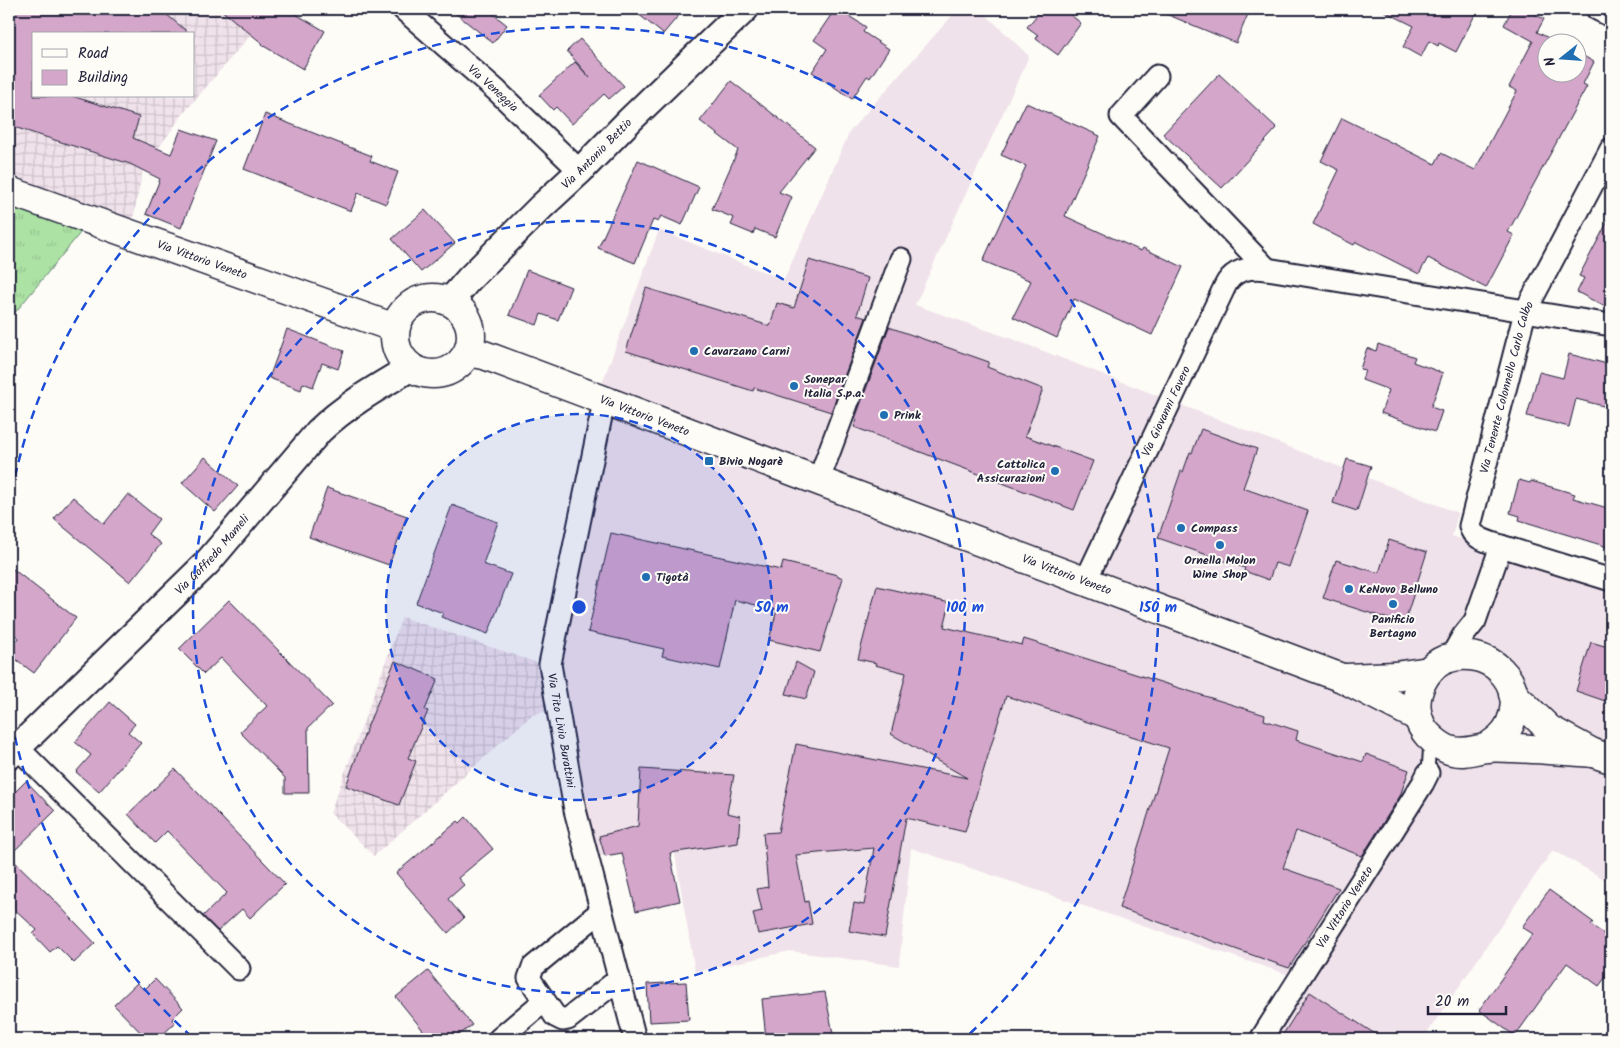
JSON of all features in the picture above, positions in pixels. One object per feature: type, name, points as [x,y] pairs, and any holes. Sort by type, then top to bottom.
[{"type":"main road","name":"Via Vittorio Veneto","points":[[9,191],[394,328]]},
{"type":"main road","points":[[427,297],[439,297],[450,301],[462,310],[469,323],[471,337],[468,352],[458,366],[443,374],[426,374],[410,368],[400,357],[395,343],[394,328],[399,317],[406,308],[416,301],[427,297]]},
{"type":"main road","name":"Via Vittorio Veneto","points":[[468,352],[484,355],[604,402],[1342,678],[1434,735],[1470,752],[1486,748],[1542,749],[1602,756]]},
{"type":"main road","name":"Via Vittorio Veneto","points":[[1342,678],[1395,676],[1471,655],[1486,659],[1498,667],[1508,679],[1513,694],[1514,709],[1510,724],[1500,738],[1486,748]]},
{"type":"main road","points":[[1434,735],[1416,700],[1421,683],[1440,664]]},
{"type":"main road","name":"Via Vittorio Veneto","points":[[1513,694],[1549,729],[1602,756]]},
{"type":"street","name":"Via Antonio Bettio","points":[[450,301],[469,279],[541,207],[744,9]]},
{"type":"street","points":[[1597,9],[1611,16]]},
{"type":"street","name":"Via Veneggia","points":[[405,10],[497,91],[580,171]]},
{"type":"street","points":[[1157,76],[1121,116],[1267,269]]},
{"type":"street","name":"Via Tenente Colonnello Carlo Calbo","points":[[1611,149],[1525,312],[1470,526],[1471,532],[1476,537],[1611,580]]},
{"type":"street","points":[[818,482],[901,259]]},
{"type":"street","name":"Via Giovanni Favero","points":[[1085,582],[1229,278],[1237,272],[1248,269],[1267,269],[1611,325]]},
{"type":"street","name":"Via Goffredo Mameli","points":[[239,969],[13,752],[207,563],[319,431],[357,400],[410,368]]},
{"type":"street","name":"Via Tito Livio Burattini","points":[[604,402],[550,664],[575,810],[635,1039]]},
{"type":"street","points":[[1440,664],[1475,621],[1501,546]]},
{"type":"street","points":[[1475,621],[1486,659]]},
{"type":"street","name":"Via Vittorio Veneto","points":[[1261,1039],[1428,773]]},
{"type":"street","points":[[601,911],[530,970],[530,982],[557,1018],[566,1020],[619,980]]},
{"type":"street","points":[[499,1039],[544,1001]]},
{"type":"lane","points":[[1428,773],[1434,735]]},
{"type":"lane","points":[[1428,773],[1434,735]]},
{"type":"shaded area","points":[[9,9],[273,9],[183,114],[143,170],[132,223],[9,178]]},
{"type":"shaded area","points":[[958,9],[980,9],[1029,56],[915,305],[1015,340],[1458,513],[1452,536],[1611,586],[1611,883],[1553,850],[1427,1033],[1435,1039],[1256,1039],[1295,977],[911,848],[899,966],[790,951],[695,972],[673,843],[592,858],[556,669],[600,389],[659,230],[784,280],[850,131]]},
{"type":"shaded area","points":[[402,617],[556,669],[562,707],[532,715],[374,856],[330,813]]},
{"type":"green space","points":[[9,178],[98,211],[9,320]]},
{"type":"building","points":[[9,9],[160,9],[188,32],[32,32],[32,98],[78,98],[139,117],[133,138],[171,154],[181,129],[216,141],[181,228],[146,214],[160,179],[130,164],[17,128],[9,128]]},
{"type":"building","points":[[220,9],[287,9],[325,31],[303,69],[262,45]]},
{"type":"building","points":[[450,9],[487,9],[507,25],[493,43]]},
{"type":"building","points":[[632,9],[684,9],[663,34]]},
{"type":"building","points":[[835,9],[838,9],[866,27],[863,32],[889,49],[870,78],[867,76],[852,99],[812,72],[827,49],[814,40]]},
{"type":"building","points":[[1042,9],[1063,9],[1081,23],[1058,55],[1036,39],[1038,35],[1027,27]]},
{"type":"building","points":[[1154,9],[1250,9],[1236,43]]},
{"type":"building","points":[[1380,9],[1478,9],[1456,52],[1439,43],[1438,46],[1429,41],[1421,57],[1403,47],[1414,26]]},
{"type":"building","points":[[1512,9],[1524,9],[1544,19],[1537,32],[1538,82],[1584,82],[1583,84],[1587,86],[1508,232],[1514,235],[1486,288],[1428,258],[1419,274],[1356,242],[1354,245],[1313,224],[1339,170],[1321,161],[1342,118],[1435,164],[1441,153],[1475,170],[1517,91],[1509,87],[1533,41],[1504,25]]},
{"type":"building","points":[[580,39],[624,86],[609,99],[604,94],[572,124],[556,107],[553,110],[539,95],[575,62],[590,78],[567,51]]},
{"type":"building","points":[[1588,59],[1594,62],[1588,74]]},
{"type":"building","points":[[1219,74],[1277,128],[1222,188],[1163,134]]},
{"type":"building","points":[[731,81],[815,147],[779,192],[792,197],[775,237],[755,229],[753,234],[731,225],[734,218],[712,209],[738,150],[700,121]]},
{"type":"building","points":[[1026,103],[1100,136],[1065,216],[1141,251],[1143,248],[1183,267],[1152,335],[1074,299],[1057,338],[1013,317],[1031,281],[983,261],[1026,166],[1001,155]]},
{"type":"building","points":[[265,114],[372,156],[370,161],[398,172],[386,204],[358,193],[351,211],[244,169]]},
{"type":"building","points":[[638,160],[699,187],[682,225],[661,216],[658,222],[653,220],[635,263],[598,248]]},
{"type":"building","points":[[425,210],[455,243],[421,272],[392,239]]},
{"type":"building","points":[[1611,215],[1611,310],[1577,292],[1584,278],[1579,276]]},
{"type":"building","points":[[809,260],[868,278],[857,315],[866,318],[831,412],[754,388],[753,391],[626,351],[646,288],[770,326],[777,303],[794,308]]},
{"type":"building","points":[[527,270],[571,287],[558,320],[541,314],[537,325],[509,315]]},
{"type":"building","points":[[889,327],[989,362],[987,367],[1043,389],[1025,436],[1093,461],[1074,510],[854,427],[857,420],[855,419]]},
{"type":"building","points":[[287,329],[344,351],[338,369],[322,363],[313,387],[303,383],[301,390],[269,378]]},
{"type":"building","points":[[1378,344],[1415,357],[1413,362],[1443,373],[1431,407],[1442,411],[1435,432],[1381,413],[1389,390],[1362,380],[1365,370],[1360,369],[1367,348],[1376,351]]},
{"type":"building","points":[[1569,354],[1611,365],[1611,408],[1576,399],[1569,427],[1527,416],[1539,372],[1563,378]]},
{"type":"building","points":[[1201,429],[1257,449],[1243,488],[1308,511],[1289,567],[1275,563],[1269,580],[1244,571],[1245,568],[1158,538],[1181,471],[1183,472]]},
{"type":"building","points":[[205,457],[238,486],[215,512],[182,483]]},
{"type":"building","points":[[1347,459],[1371,466],[1357,511],[1333,503]]},
{"type":"building","points":[[1519,480],[1530,483],[1531,481],[1575,494],[1573,498],[1611,509],[1611,548],[1519,520],[1520,516],[1510,513]]},
{"type":"building","points":[[327,488],[407,516],[389,565],[309,537]]},
{"type":"building","points":[[128,494],[159,519],[148,534],[161,544],[130,582],[54,519],[73,497],[104,524]]},
{"type":"building","points":[[452,505],[498,522],[483,564],[511,574],[488,634],[441,617],[443,613],[416,603]]},
{"type":"building","points":[[611,533],[781,570],[783,562],[838,575],[843,578],[820,652],[769,640],[777,610],[735,600],[720,669],[662,656],[664,649],[588,632]]},
{"type":"building","points":[[1389,540],[1427,552],[1404,624],[1323,598],[1336,560],[1379,573]]},
{"type":"building","points":[[9,566],[76,618],[34,673],[9,654],[9,651],[19,638],[9,631]]},
{"type":"building","points":[[877,586],[950,603],[944,627],[1022,645],[1024,639],[1265,715],[1264,720],[1298,731],[1296,740],[1363,762],[1366,754],[1409,770],[1400,796],[1362,856],[1296,831],[1283,868],[1339,888],[1289,968],[1119,908],[1169,748],[1006,696],[965,832],[906,818],[885,937],[849,931],[854,903],[864,905],[874,848],[796,855],[805,902],[808,901],[812,924],[758,934],[753,913],[762,911],[757,889],[768,887],[763,833],[778,832],[796,744],[967,778],[891,734],[906,673],[858,659]]},
{"type":"building","points":[[229,600],[332,705],[308,728],[309,793],[285,793],[285,778],[240,732],[267,706],[221,658],[204,674],[179,649]]},
{"type":"building","points":[[1591,642],[1611,648],[1611,703],[1576,691]]},
{"type":"building","points":[[395,661],[438,679],[425,710],[428,711],[408,758],[416,761],[399,805],[346,786],[368,725]]},
{"type":"building","points":[[796,662],[814,672],[806,699],[786,694]]},
{"type":"building","points":[[110,702],[135,724],[128,732],[141,743],[99,792],[76,772],[91,755],[75,742]]},
{"type":"building","points":[[175,769],[285,884],[250,918],[242,909],[218,931],[203,916],[227,893],[167,831],[155,843],[128,814]]},
{"type":"building","points":[[641,769],[734,775],[727,813],[740,816],[738,843],[670,853],[680,901],[636,911],[622,853],[605,856],[599,836],[638,826]]},
{"type":"building","points":[[26,781],[55,811],[9,856],[9,798]]},
{"type":"building","points":[[466,817],[493,849],[458,878],[464,885],[448,899],[464,918],[448,933],[396,873],[458,821],[460,823]]},
{"type":"building","points":[[9,856],[95,943],[74,963],[57,946],[50,952],[33,934],[37,930],[9,904]]},
{"type":"building","points":[[1549,890],[1593,922],[1591,925],[1611,939],[1611,970],[1599,986],[1567,963],[1515,1036],[1479,1010],[1533,934],[1522,927]]},
{"type":"building","points":[[428,971],[472,1025],[454,1039],[430,1039],[396,997]]},
{"type":"building","points":[[155,979],[183,1008],[172,1019],[175,1023],[158,1039],[147,1039],[114,1005],[137,983],[144,990]]},
{"type":"building","points":[[686,982],[689,1020],[649,1022],[647,984]]},
{"type":"building","points":[[825,992],[834,1039],[766,1039],[762,999]]},
{"type":"building","points":[[1310,992],[1383,1039],[1280,1039]]},
{"type":"place","name":"Cavarzano Carni","points":[[694,351]]},
{"type":"place","name":"Sonepar Italia S.p.a.","points":[[794,386]]},
{"type":"place","name":"Prink","points":[[884,415]]},
{"type":"place","name":"Bivio Nogarè","points":[[709,461]]},
{"type":"place","name":"Cattolica Assicurazioni","points":[[1055,471]]},
{"type":"place","name":"Compass","points":[[1181,528]]},
{"type":"place","name":"Ornella Molon Wine Shop","points":[[1220,545]]},
{"type":"place","name":"Tigotà","points":[[646,577]]},
{"type":"place","name":"KeNovo Belluno","points":[[1349,589]]},
{"type":"place","name":"Panificio Bertagno","points":[[1393,604]]}]
